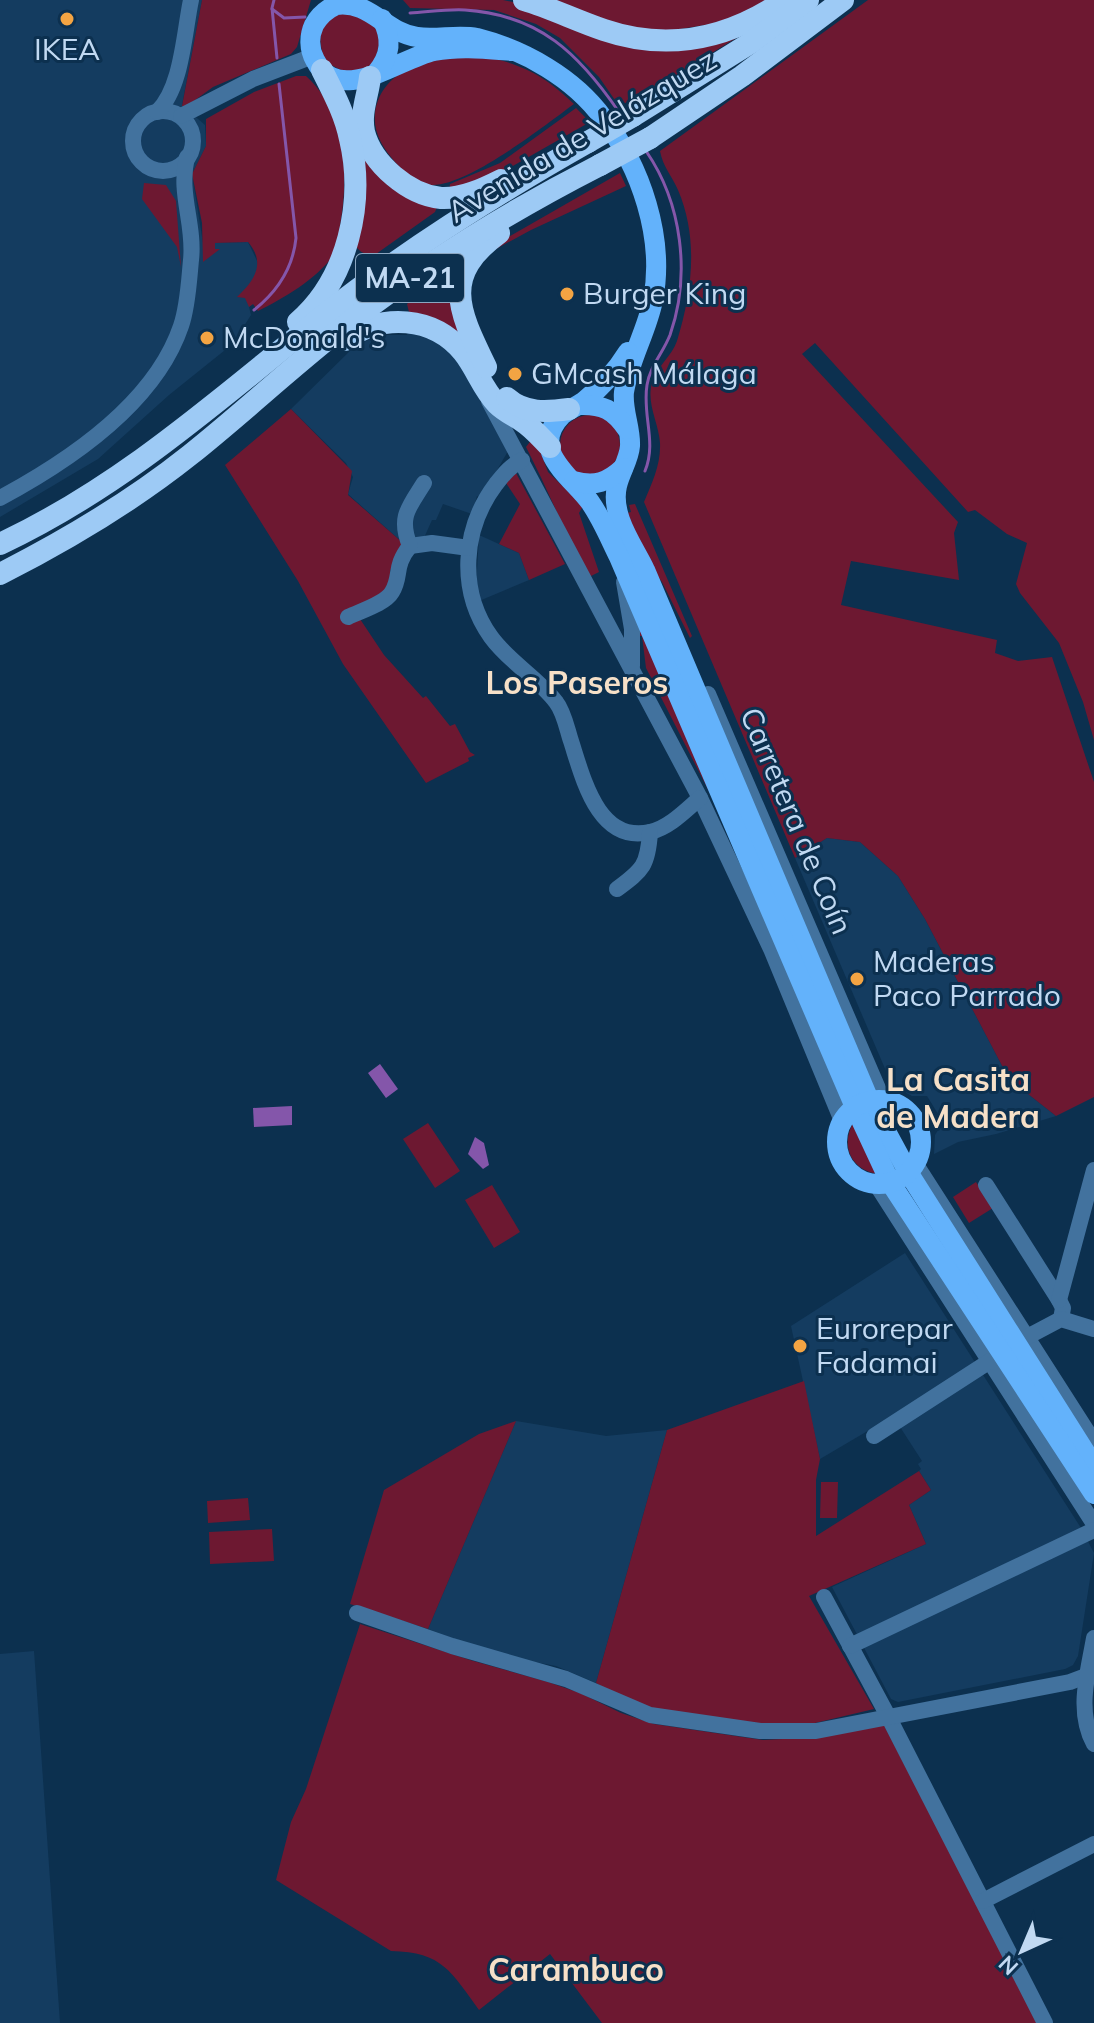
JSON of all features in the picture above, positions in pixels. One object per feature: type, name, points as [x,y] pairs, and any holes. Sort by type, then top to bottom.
[{"type":"highway","points":[[524,0],[607,31],[662,40],[689,40],[737,28],[785,0]]},
{"type":"highway","name":"Avenida de Velázquez","points":[[0,544],[129,470],[186,429],[375,276],[450,224],[752,42],[808,0]]},
{"type":"highway","name":"Avenida de Velázquez","points":[[0,574],[108,513],[188,456],[335,333],[450,249],[650,138],[742,76],[843,0]]},
{"type":"highway","points":[[161,445],[180,421],[307,314],[340,268],[355,197],[351,139],[339,103],[317,63]]},
{"type":"highway","points":[[374,74],[364,100],[364,134],[389,171],[424,194],[441,198],[461,196],[516,172],[551,162]]},
{"type":"highway","points":[[574,407],[543,412],[525,409],[503,395],[493,382],[465,324],[460,289],[464,272],[480,247],[547,205],[596,167]]},
{"type":"highway","points":[[237,416],[270,402],[349,337],[374,325],[405,321],[428,326],[448,337],[464,353],[480,382],[505,412],[524,422],[550,447]]},
{"type":"main road","points":[[512,51],[464,47],[433,51],[360,81],[339,81],[317,63],[311,35],[322,8],[344,3],[372,9],[413,37],[475,37],[512,51],[543,65],[574,88],[603,117],[636,173],[648,210],[656,255],[653,300],[624,395],[630,449],[617,486],[617,512],[645,570],[862,1107]]},
{"type":"main road","points":[[372,9],[388,29],[389,52],[374,74]]},
{"type":"main road","points":[[645,324],[614,374],[560,418],[552,431],[550,447],[555,463],[593,505],[619,557],[862,1107],[897,1175],[1094,1494]]},
{"type":"main road","points":[[574,407],[596,404],[610,409],[627,429]]},
{"type":"main road","points":[[574,481],[597,484],[623,468]]},
{"type":"main road","points":[[897,1103],[917,1123],[921,1136],[920,1150],[897,1175],[855,1177],[844,1165],[837,1151],[837,1135],[862,1107],[897,1103]]},
{"type":"main road","points":[[897,1175],[1094,1466]]},
{"type":"street","points":[[191,0],[174,86],[167,102],[176,118],[192,148],[182,164],[165,170],[156,169],[140,160],[133,142],[138,124],[144,118],[176,118],[253,79],[317,63]]},
{"type":"street","points":[[0,498],[91,439],[128,409],[153,380],[182,325],[192,256],[190,222],[183,192],[187,157]]},
{"type":"street","points":[[165,170],[183,192]]},
{"type":"street","points":[[480,382],[501,427],[522,460],[700,798],[771,949],[862,1107]]},
{"type":"street","points":[[522,460],[507,469],[489,493],[469,536],[472,602],[492,638],[559,704],[583,778],[602,817],[622,831],[650,832],[675,820],[700,798]]},
{"type":"street","points":[[410,546],[405,533],[404,514],[424,483]]},
{"type":"street","points":[[348,617],[394,591],[399,559],[410,546],[432,543],[469,548]]},
{"type":"street","points":[[619,557],[632,629],[632,668]]},
{"type":"street","points":[[617,889],[641,872],[648,855],[650,832]]},
{"type":"street","points":[[1059,1300],[1094,1170]]},
{"type":"street","points":[[897,1175],[1027,1337],[1094,1442]]},
{"type":"street","points":[[897,1175],[990,1361],[1094,1524]]},
{"type":"street","points":[[986,1185],[1059,1300],[1063,1308],[1061,1319]]},
{"type":"street","points":[[1027,1337],[1061,1319],[1094,1329]]},
{"type":"street","points":[[874,1436],[990,1361]]},
{"type":"street","points":[[850,1646],[1094,1530]]},
{"type":"street","points":[[824,1597],[1045,2023]]},
{"type":"street","points":[[357,1613],[452,1646],[566,1679],[650,1715],[760,1731],[816,1731],[1070,1682],[1091,1674]]},
{"type":"street","points":[[1094,1638],[1084,1706],[1087,1731],[1094,1744]]},
{"type":"street","points":[[983,1901],[1094,1844]]},
{"type":"shaded area","points":[[0,0],[202,0],[182,105],[205,125],[206,146],[192,174],[203,243],[248,242],[258,263],[253,304],[249,307],[251,315],[244,326],[245,334],[169,395],[98,459],[0,517]]},
{"type":"shaded area","points":[[202,0],[311,0],[297,47],[291,54],[213,87],[187,106],[182,106]]},
{"type":"shaded area","points":[[403,0],[503,0],[528,5],[618,39],[751,29],[643,95],[619,106],[599,77],[560,38],[536,24],[494,10],[410,8]]},
{"type":"shaded area","points":[[534,0],[778,0],[749,18],[649,34]]},
{"type":"shaded area","points":[[868,0],[1094,0],[1094,740],[1083,702],[1059,643],[1016,584],[1027,543],[1007,534],[975,510],[968,512],[815,343],[802,354],[958,522],[954,533],[959,580],[851,561],[841,605],[997,640],[995,653],[1018,661],[1052,657],[1094,782],[1094,1097],[1056,1116],[1009,1079],[925,919],[898,876],[860,842],[827,838],[795,858],[644,502],[660,451],[651,398],[652,383],[677,341],[691,266],[685,209],[660,151]]},
{"type":"shaded area","points":[[344,12],[371,20],[381,38],[374,64],[349,74],[325,62],[320,38],[324,26]]},
{"type":"shaded area","points":[[477,55],[530,71],[574,104],[484,166],[446,183],[431,185],[421,182],[399,166],[380,140],[375,113],[380,97],[388,84],[413,67],[445,58]]},
{"type":"shaded area","points":[[296,76],[306,76],[320,91],[337,126],[344,166],[338,242],[335,253],[326,265],[308,281],[258,311],[253,304],[249,307],[245,298],[237,297],[256,271],[256,257],[248,242],[215,243],[215,249],[220,249],[203,262],[202,223],[192,174],[206,146],[206,119],[254,92]]},
{"type":"shaded area","points":[[576,108],[590,122],[492,178],[449,192],[450,184],[500,163]]},
{"type":"shaded area","points":[[361,149],[437,207],[435,212],[376,254],[364,253],[356,246]]},
{"type":"shaded area","points":[[620,173],[626,186],[494,250],[491,247]]},
{"type":"shaded area","points":[[144,183],[166,185],[176,201],[181,267],[177,247],[142,199]]},
{"type":"shaded area","points":[[445,275],[453,276],[461,334],[437,319],[409,312],[407,304]]},
{"type":"shaded area","points":[[408,332],[440,343],[463,365],[508,451],[481,498],[477,496],[472,514],[443,504],[423,540],[403,543],[348,494],[353,477],[346,463],[291,409],[354,347],[383,335],[407,335]]},
{"type":"shaded area","points":[[291,409],[352,471],[348,495],[403,543],[390,571],[391,581],[387,591],[358,616],[384,655],[423,698],[426,696],[450,726],[455,724],[470,752],[475,755],[426,783],[343,664],[298,581],[225,465]]},
{"type":"shaded area","points":[[590,415],[602,417],[611,424],[618,433],[618,457],[611,466],[602,473],[590,475],[578,473],[569,466],[562,457],[560,445],[562,433],[569,424],[578,417]]},
{"type":"shaded area","points":[[532,439],[548,472],[583,506],[579,513],[599,572],[587,578],[526,447]]},
{"type":"shaded area","points":[[516,473],[565,564],[529,580],[519,553],[499,544],[520,504],[506,483]]},
{"type":"shaded area","points":[[635,504],[692,636],[690,638],[662,582],[646,561],[626,513],[631,512],[629,505]]},
{"type":"shaded area","points":[[479,535],[519,553],[529,580],[479,601],[476,590]]},
{"type":"shaded area","points":[[641,629],[718,809],[646,668],[642,636],[638,636]]},
{"type":"shaded area","points":[[827,838],[860,842],[898,876],[925,919],[1009,1079],[1056,1116],[958,1142],[934,1154],[935,1135],[943,1122],[927,1096],[912,1096],[892,1085],[795,858]]},
{"type":"shaded area","points":[[380,1064],[398,1089],[386,1098],[368,1073]]},
{"type":"shaded area","points":[[292,1106],[292,1125],[254,1127],[253,1108]]},
{"type":"shaded area","points":[[428,1123],[460,1171],[435,1188],[403,1139]]},
{"type":"shaded area","points":[[853,1123],[879,1174],[862,1168],[851,1156],[848,1141]]},
{"type":"shaded area","points":[[475,1137],[484,1143],[489,1165],[483,1169],[468,1154]]},
{"type":"shaded area","points":[[976,1182],[993,1208],[969,1223],[953,1197]]},
{"type":"shaded area","points":[[492,1185],[520,1232],[494,1248],[465,1200]]},
{"type":"shaded area","points":[[905,1253],[1094,1553],[1078,1656],[1073,1665],[898,1702],[891,1699],[832,1587],[926,1544],[909,1505],[931,1490],[919,1471],[918,1464],[922,1461],[893,1416],[820,1459],[791,1326]]},
{"type":"shaded area","points":[[804,1381],[820,1459],[816,1480],[816,1536],[919,1471],[931,1490],[909,1505],[926,1544],[809,1596],[874,1709],[815,1723],[764,1724],[652,1710],[621,1698],[596,1683],[667,1430]]},
{"type":"shaded area","points":[[516,1421],[606,1436],[667,1430],[596,1683],[556,1666],[498,1655],[428,1629]]},
{"type":"shaded area","points":[[516,1421],[428,1629],[350,1604],[384,1490],[479,1434]]},
{"type":"shaded area","points":[[821,1482],[838,1482],[837,1518],[820,1518]]},
{"type":"shaded area","points":[[248,1498],[250,1520],[208,1523],[207,1501]]},
{"type":"shaded area","points":[[272,1529],[274,1561],[210,1564],[209,1532]]},
{"type":"shaded area","points":[[360,1624],[548,1682],[654,1724],[763,1740],[802,1738],[884,1725],[1038,2023],[602,2023],[550,1954],[479,2010],[453,1975],[434,1960],[409,1952],[391,1951],[276,1880],[291,1822],[306,1789]]},
{"type":"shaded area","points":[[34,1651],[60,2023],[0,2023],[0,1654]]},
{"type":"waterway","points":[[274,0],[272,8],[277,58]]},
{"type":"waterway","points":[[272,9],[284,18],[305,17]]},
{"type":"waterway","points":[[410,13],[444,10],[492,13],[536,29],[555,41],[589,72],[619,112]]},
{"type":"waterway","points":[[254,310],[283,278],[292,259],[296,238],[279,84]]},
{"type":"waterway","points":[[645,471],[650,450],[647,385],[670,335],[680,288],[681,264],[675,216],[668,193],[646,151]]},
{"type":"place","name":"IKEA","points":[[67,19]]},
{"type":"place","name":"Burger King","points":[[567,294]]},
{"type":"place","name":"McDonald's","points":[[207,338]]},
{"type":"place","name":"GMcash Málaga","points":[[515,374]]},
{"type":"place","name":"Maderas Paco Parrado","points":[[857,979]]},
{"type":"place","name":"Eurorepar Fadamai","points":[[800,1346]]},
{"type":"district","name":"Los Paseros","points":[[577,683]]},
{"type":"district","name":"La Casita de Madera","points":[[958,1098]]},
{"type":"district","name":"Carambuco","points":[[576,1970]]}]
